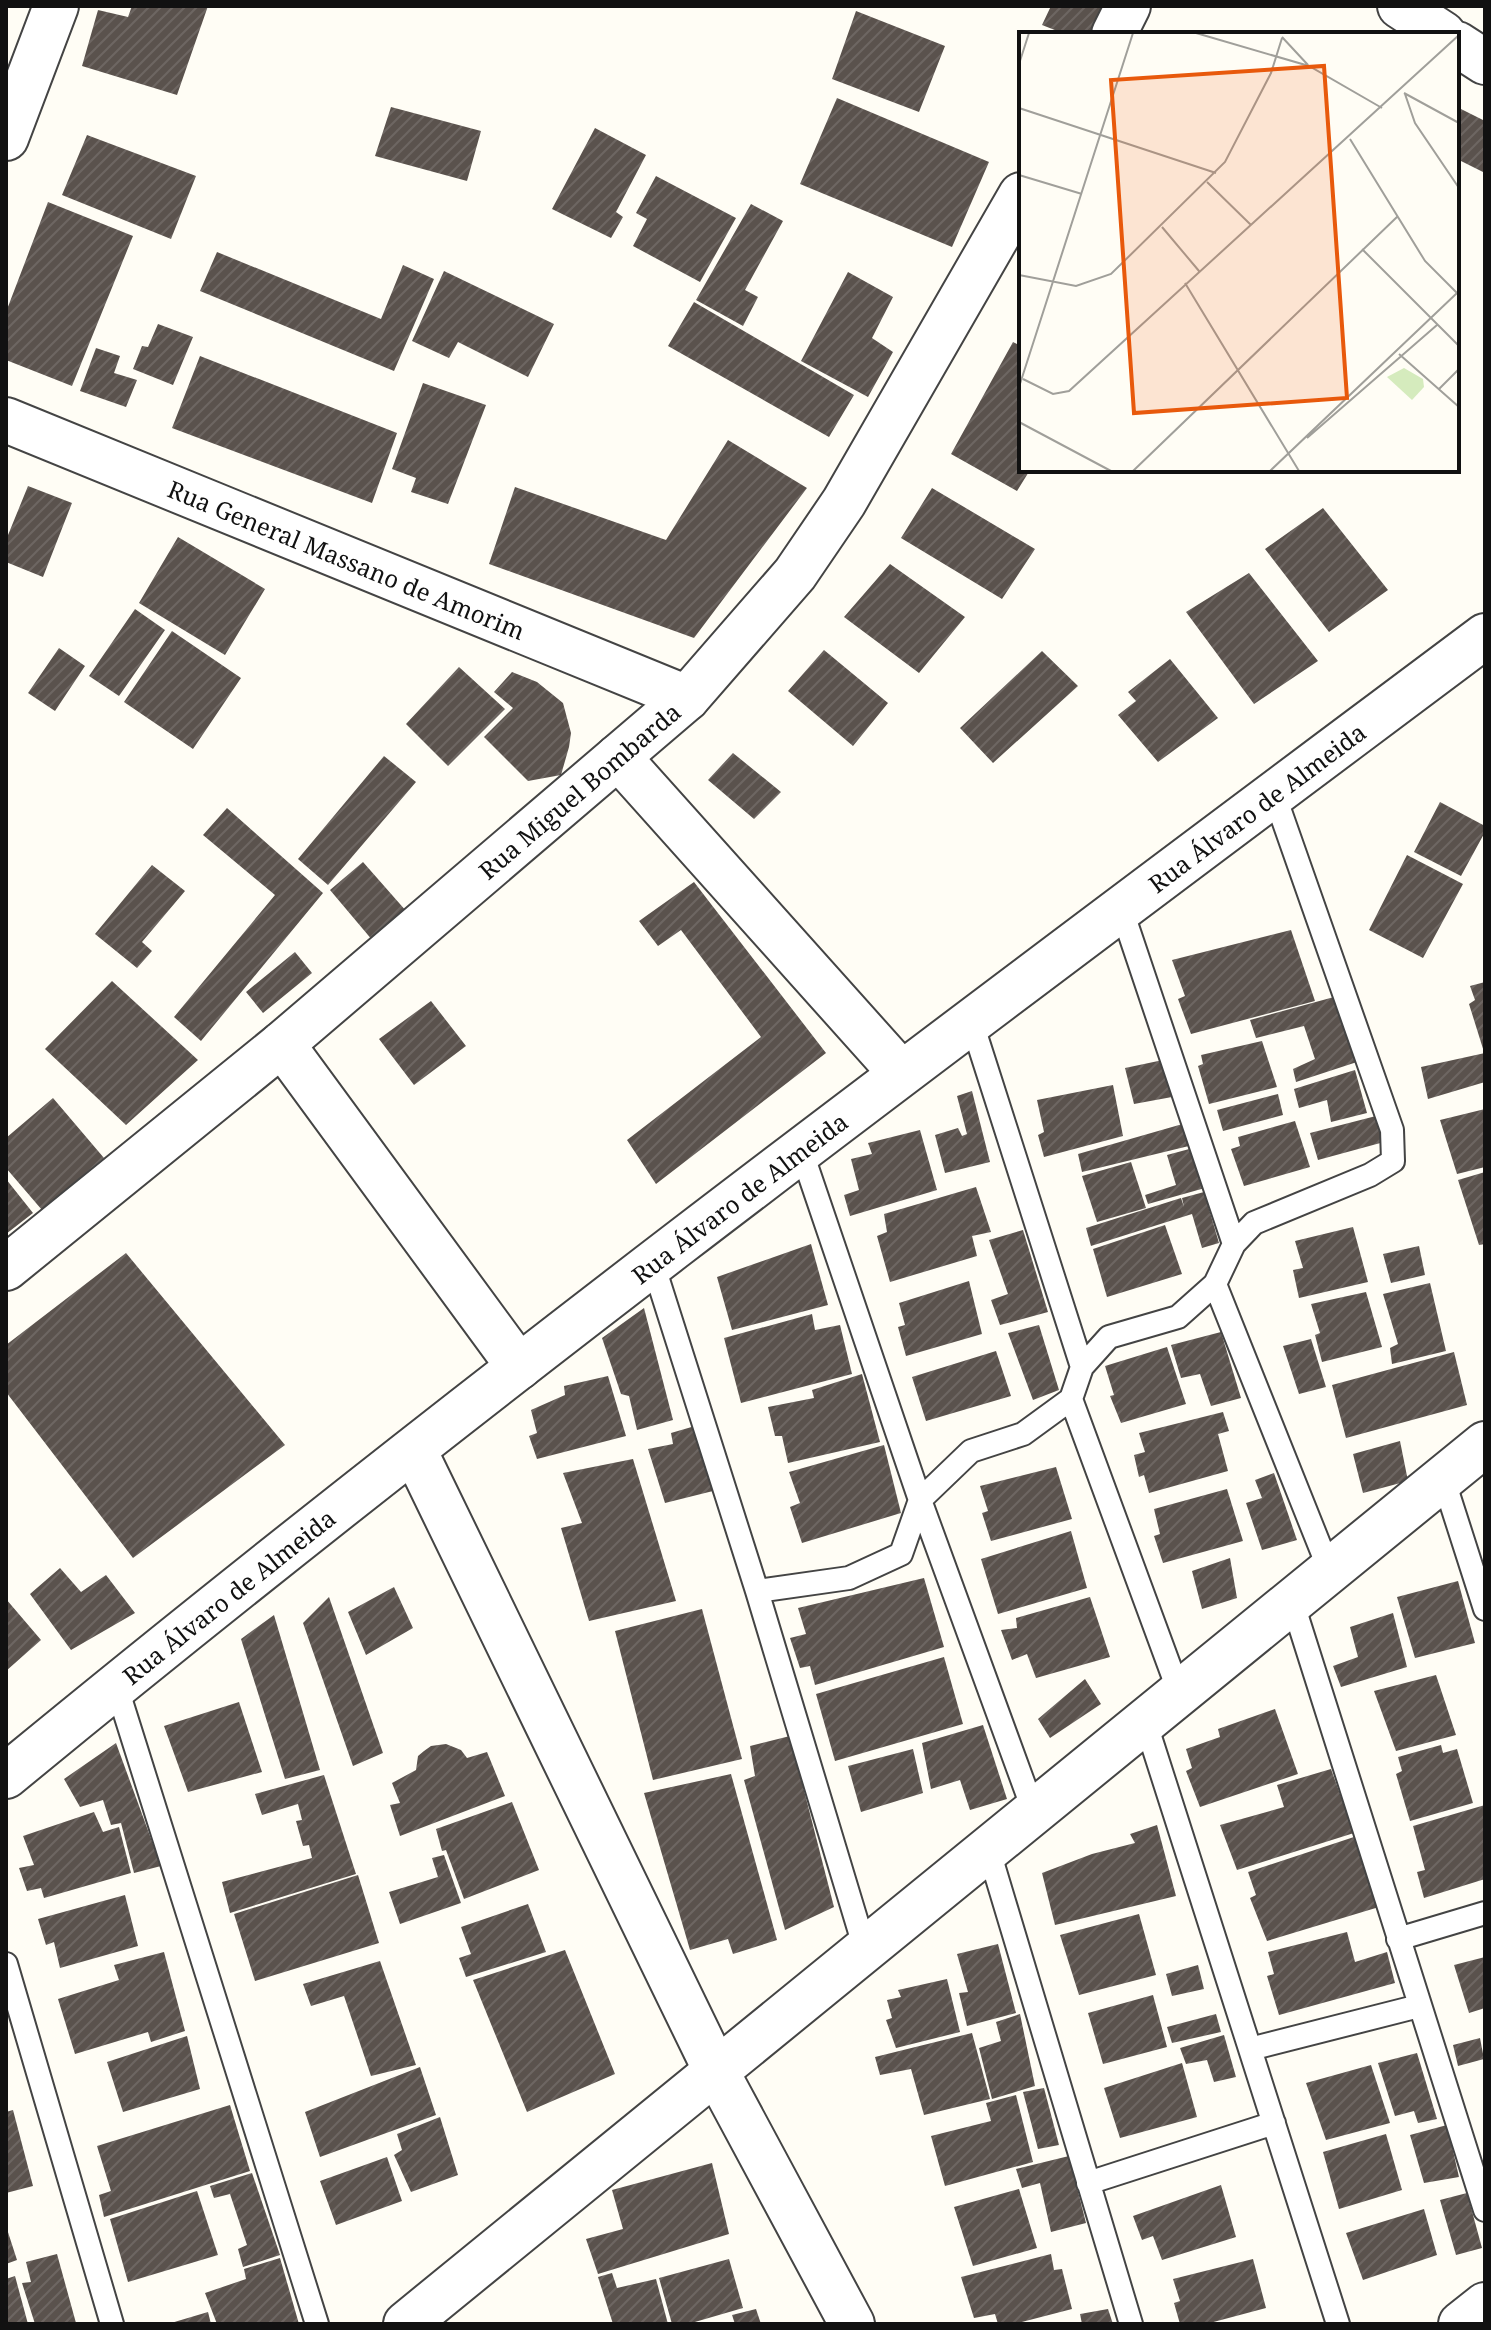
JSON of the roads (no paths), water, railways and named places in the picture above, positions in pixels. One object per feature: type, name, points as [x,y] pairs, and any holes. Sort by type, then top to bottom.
[{"type":"street","points":[[6,138],[56,6]]},
{"type":"street","points":[[1115,32],[1128,6]]},
{"type":"street","points":[[1400,6],[1440,32]]},
{"type":"street","points":[[1459,45],[1485,62]]},
{"type":"street","name":"Rua Miguel Bombarda","points":[[6,1268],[282,1044],[687,698],[795,574],[844,502],[1019,198]]},
{"type":"street","name":"Rua General Massano de Amorim","points":[[6,420],[687,698]]},
{"type":"street","name":"Rua Álvaro de Almeida","points":[[6,1776],[116,1685],[519,1367],[971,1020],[1485,636]]},
{"type":"street","points":[[618,757],[901,1073]]},
{"type":"street","points":[[282,1044],[519,1367]]},
{"type":"street","points":[[406,2324],[1485,1444]]},
{"type":"street","points":[[414,1450],[716,2071],[852,2324]]},
{"type":"street","points":[[1461,2324],[1485,2305]]},
{"type":"lane","points":[[757,1591],[849,1578],[901,1554],[920,1500],[971,1451],[1023,1434],[1071,1399],[1082,1367],[1109,1337],[1178,1317],[1215,1284],[1234,1244],[1254,1223],[1370,1175],[1393,1161],[1392,1130],[1274,794]]},
{"type":"lane","points":[[1121,908],[1234,1244]]},
{"type":"lane","points":[[971,1020],[1082,1367]]},
{"type":"lane","points":[[801,1150],[920,1500],[1034,1812]]},
{"type":"lane","points":[[653,1264],[757,1591],[865,1949]]},
{"type":"lane","points":[[1215,1284],[1329,1569]]},
{"type":"lane","points":[[1071,1399],[1179,1692]]},
{"type":"lane","points":[[1443,1478],[1485,1609]]},
{"type":"lane","points":[[1292,1601],[1485,2210]]},
{"type":"lane","points":[[116,1685],[317,2324]]},
{"type":"lane","points":[[1145,1721],[1338,2324]]},
{"type":"lane","points":[[988,1848],[1131,2324]]},
{"type":"lane","points":[[1398,1939],[1485,1913]]},
{"type":"lane","points":[[6,1964],[112,2324]]},
{"type":"lane","points":[[1250,2049],[1419,2006]]},
{"type":"lane","points":[[1088,2183],[1274,2123]]}]
